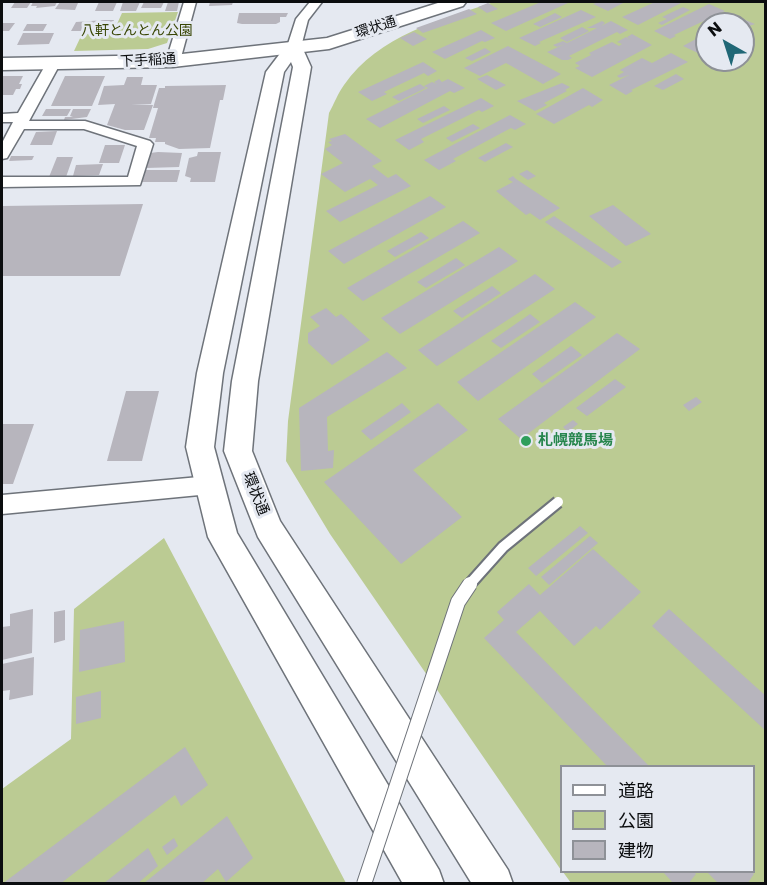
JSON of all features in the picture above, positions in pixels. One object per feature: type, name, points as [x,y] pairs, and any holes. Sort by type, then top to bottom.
[{"type":"main road","name":"環状通","points":[[294,47],[324,32],[417,2]]},
{"type":"main road","name":"環状通","points":[[294,47],[329,44],[457,2]]},
{"type":"main road","name":"下手稲通","points":[[2,64],[173,60],[294,47]]},
{"type":"street","points":[[173,60],[190,2]]},
{"type":"street","points":[[294,47],[302,20],[315,2]]},
{"type":"street","name":"環状通","points":[[294,47],[275,72],[210,373],[200,447],[223,537],[425,884]]},
{"type":"street","name":"環状通","points":[[294,47],[302,67],[245,381],[238,452],[268,528],[494,884]]},
{"type":"street","points":[[2,155],[53,64]]},
{"type":"street","points":[[2,118],[84,125],[145,144],[134,182],[2,182]]},
{"type":"street","points":[[2,505],[210,485]]},
{"type":"lane","points":[[364,884],[458,602],[471,579],[487,561],[558,502]]},
{"type":"green space","name":"札幌競馬場","points":[[494,2],[765,2],[765,883],[571,883],[564,873],[755,873],[755,765],[560,765],[560,869],[330,534],[286,461],[288,421],[329,113],[344,85],[358,68],[375,53],[412,32]]},
{"type":"green space","name":"八軒とんとん公園","points":[[178,12],[167,43],[148,49],[74,51],[82,34],[113,33],[122,13]]},
{"type":"green space","points":[[164,538],[346,883],[2,883],[2,789],[71,739],[74,609]]},
{"type":"building","points":[[15,2],[31,2],[27,8],[11,8]]},
{"type":"building","points":[[33,2],[57,2],[55,6],[36,8],[37,6],[31,6]]},
{"type":"building","points":[[60,2],[78,3],[75,10],[55,9]]},
{"type":"building","points":[[99,2],[117,2],[113,11],[95,11]]},
{"type":"building","points":[[123,2],[140,2],[136,11],[120,11]]},
{"type":"building","points":[[144,2],[164,2],[161,8],[141,8]]},
{"type":"building","points":[[168,2],[179,2],[177,11],[165,11]]},
{"type":"building","points":[[210,2],[233,2],[232,5],[209,6]]},
{"type":"building","points":[[541,2],[568,3],[506,31],[491,23]]},
{"type":"building","points":[[625,2],[608,11],[593,4]]},
{"type":"building","points":[[655,2],[683,2],[638,25],[622,17]]},
{"type":"building","points":[[488,3],[498,9],[487,13],[478,7]]},
{"type":"building","points":[[709,4],[725,11],[695,12],[695,25],[670,39],[654,31]]},
{"type":"building","points":[[683,7],[690,10],[662,25],[658,23],[667,19],[662,17]]},
{"type":"building","points":[[469,9],[477,14],[423,33],[416,28]]},
{"type":"building","points":[[581,10],[596,17],[539,42],[541,43],[535,46],[519,38]]},
{"type":"building","points":[[239,13],[288,13],[286,17],[280,17],[280,22],[276,24],[242,24],[237,23]]},
{"type":"building","points":[[555,13],[562,17],[540,27],[533,24]]},
{"type":"building","points":[[105,20],[116,22],[112,31],[71,31],[76,22]]},
{"type":"building","points":[[602,21],[605,23],[601,26],[611,21],[628,30],[620,34],[617,32],[569,56],[572,58],[568,60],[562,60],[547,52],[565,44],[557,47],[553,45],[563,41],[567,43],[597,28],[587,28]]},
{"type":"building","points":[[2,23],[15,23],[9,31],[2,31]]},
{"type":"building","points":[[27,24],[47,24],[43,31],[23,31]]},
{"type":"building","points":[[582,27],[589,31],[567,42],[560,38]]},
{"type":"building","points":[[481,30],[495,38],[482,41],[445,59],[432,52]]},
{"type":"building","points":[[414,32],[427,39],[413,46],[400,38]]},
{"type":"building","points":[[23,33],[54,33],[49,44],[17,45]]},
{"type":"building","points":[[632,34],[652,45],[592,77],[575,68],[580,66],[575,63],[591,55],[589,53],[612,42],[619,46],[622,44],[617,42],[626,37],[631,40],[627,37]]},
{"type":"building","points":[[695,40],[695,52],[683,46]]},
{"type":"building","points":[[508,46],[561,74],[543,84],[506,63],[480,76],[464,68]]},
{"type":"building","points":[[485,48],[491,52],[472,61],[465,58]]},
{"type":"building","points":[[671,53],[688,62],[631,90],[633,91],[626,95],[609,85],[629,75],[620,78],[617,76],[624,72],[620,70],[642,58],[652,63]]},
{"type":"building","points":[[423,62],[437,71],[428,76],[424,73],[384,92],[387,94],[372,101],[358,92]]},
{"type":"building","points":[[676,74],[684,79],[663,90],[654,86]]},
{"type":"building","points":[[487,75],[506,85],[496,90],[477,79]]},
{"type":"building","points":[[2,76],[23,76],[19,84],[22,84],[20,89],[16,89],[13,95],[2,95]]},
{"type":"building","points":[[65,76],[105,76],[92,106],[51,106]]},
{"type":"building","points":[[127,77],[143,77],[141,85],[157,85],[151,104],[131,104],[153,105],[144,130],[125,130],[107,125],[115,104],[98,105],[104,86],[124,85]]},
{"type":"building","points":[[439,79],[442,82],[448,79],[465,88],[454,93],[450,91],[380,128],[366,119],[428,88],[424,86],[432,82],[437,84],[434,82]]},
{"type":"building","points":[[562,83],[570,87],[565,90],[567,91],[544,103],[547,105],[535,111],[517,101]]},
{"type":"building","points":[[420,84],[426,88],[399,101],[392,97]]},
{"type":"building","points":[[226,85],[223,100],[220,100],[210,148],[179,149],[165,142],[155,142],[156,138],[149,138],[158,108],[153,108],[159,88]]},
{"type":"building","points":[[583,88],[603,100],[554,124],[536,114]]},
{"type":"building","points":[[481,98],[494,106],[482,112],[479,110],[421,139],[424,142],[409,150],[395,140]]},
{"type":"building","points":[[444,106],[450,110],[423,123],[417,119]]},
{"type":"building","points":[[46,109],[71,109],[67,116],[42,116]]},
{"type":"building","points":[[73,109],[91,109],[87,117],[64,120],[65,117],[73,117],[70,116]]},
{"type":"building","points":[[510,115],[526,124],[515,130],[511,128],[453,159],[456,161],[439,170],[424,160]]},
{"type":"building","points":[[473,124],[480,128],[452,142],[446,138]]},
{"type":"building","points":[[57,131],[52,145],[30,145],[36,132]]},
{"type":"building","points":[[345,134],[382,161],[372,166],[388,178],[396,174],[411,186],[340,222],[326,211],[378,185],[370,179],[345,192],[321,174],[343,163],[325,149],[332,145],[328,142],[332,141],[329,139]]},
{"type":"building","points":[[506,143],[513,147],[485,162],[478,158]]},
{"type":"building","points":[[105,145],[125,145],[119,163],[99,163]]},
{"type":"building","points":[[198,152],[221,152],[215,182],[190,182],[191,178],[185,176],[189,158],[197,156]]},
{"type":"building","points":[[150,153],[182,153],[179,167],[146,168]]},
{"type":"building","points":[[11,156],[34,156],[32,160],[9,161]]},
{"type":"building","points":[[57,157],[73,157],[66,177],[49,177]]},
{"type":"building","points":[[103,164],[99,175],[73,176],[76,165]]},
{"type":"building","points":[[145,170],[180,170],[177,182],[142,182]]},
{"type":"building","points":[[527,170],[536,176],[528,180],[519,174]]},
{"type":"building","points":[[513,176],[560,208],[540,220],[530,213],[526,215],[496,191],[513,182],[508,179]]},
{"type":"building","points":[[430,196],[446,207],[344,264],[328,251]]},
{"type":"building","points":[[143,204],[120,276],[2,276],[2,206]]},
{"type":"building","points":[[613,205],[651,234],[626,246],[589,216]]},
{"type":"building","points":[[554,216],[622,262],[612,268],[545,222]]},
{"type":"building","points":[[463,221],[480,233],[363,301],[347,288]]},
{"type":"building","points":[[421,232],[429,238],[395,257],[387,251]]},
{"type":"building","points":[[499,247],[518,261],[400,334],[381,318]]},
{"type":"building","points":[[456,258],[465,265],[426,288],[417,282]]},
{"type":"building","points":[[535,274],[555,289],[437,366],[418,350]]},
{"type":"building","points":[[492,286],[501,293],[462,318],[453,311]]},
{"type":"building","points":[[575,302],[596,317],[478,401],[457,382]]},
{"type":"building","points":[[326,308],[336,317],[341,314],[370,340],[332,365],[308,343],[308,333],[320,326],[310,317]]},
{"type":"building","points":[[530,314],[540,322],[501,348],[491,341]]},
{"type":"building","points":[[617,333],[640,349],[521,439],[498,419]]},
{"type":"building","points":[[571,346],[582,355],[542,383],[532,374]]},
{"type":"building","points":[[387,352],[407,368],[327,417],[328,451],[334,450],[333,468],[301,471],[299,408]]},
{"type":"building","points":[[615,379],[626,387],[587,416],[576,408]]},
{"type":"building","points":[[126,391],[159,391],[142,461],[107,461]]},
{"type":"building","points":[[696,397],[702,402],[689,411],[683,405]]},
{"type":"building","points":[[402,403],[411,412],[371,440],[361,431]]},
{"type":"building","points":[[438,403],[468,430],[413,470],[462,517],[401,564],[324,482]]},
{"type":"building","points":[[573,420],[578,424],[568,432],[563,427]]},
{"type":"building","points":[[2,424],[34,424],[13,484],[2,484]]},
{"type":"building","points":[[580,526],[588,533],[536,576],[528,568]]},
{"type":"building","points":[[590,536],[598,543],[549,585],[541,577]]},
{"type":"building","points":[[593,549],[641,592],[600,630],[596,626],[574,646],[540,611],[516,632],[648,765],[606,765],[484,638],[504,620],[497,612],[529,584],[540,595]]},
{"type":"building","points":[[33,609],[32,653],[2,660],[2,627],[10,626],[10,614]]},
{"type":"building","points":[[669,609],[766,696],[766,731],[652,626]]},
{"type":"building","points":[[65,610],[65,640],[54,643],[54,612]]},
{"type":"building","points":[[124,621],[125,662],[79,672],[80,630]]},
{"type":"building","points":[[34,657],[33,695],[9,700],[10,690],[2,691],[2,664]]},
{"type":"building","points":[[101,691],[101,718],[76,724],[76,697]]},
{"type":"building","points":[[185,747],[208,785],[181,806],[175,795],[60,884],[2,884]]},
{"type":"building","points":[[227,816],[253,858],[226,882],[218,869],[201,884],[143,884]]},
{"type":"building","points":[[174,838],[178,846],[167,855],[162,847]]},
{"type":"building","points":[[148,848],[158,866],[137,884],[103,884]]},
{"type":"building","points":[[664,873],[696,874],[688,884],[674,884]]},
{"type":"building","points":[[708,873],[754,874],[747,884],[719,884]]},
{"type":"place","name":"札幌競馬場","points":[[526,441]]}]
